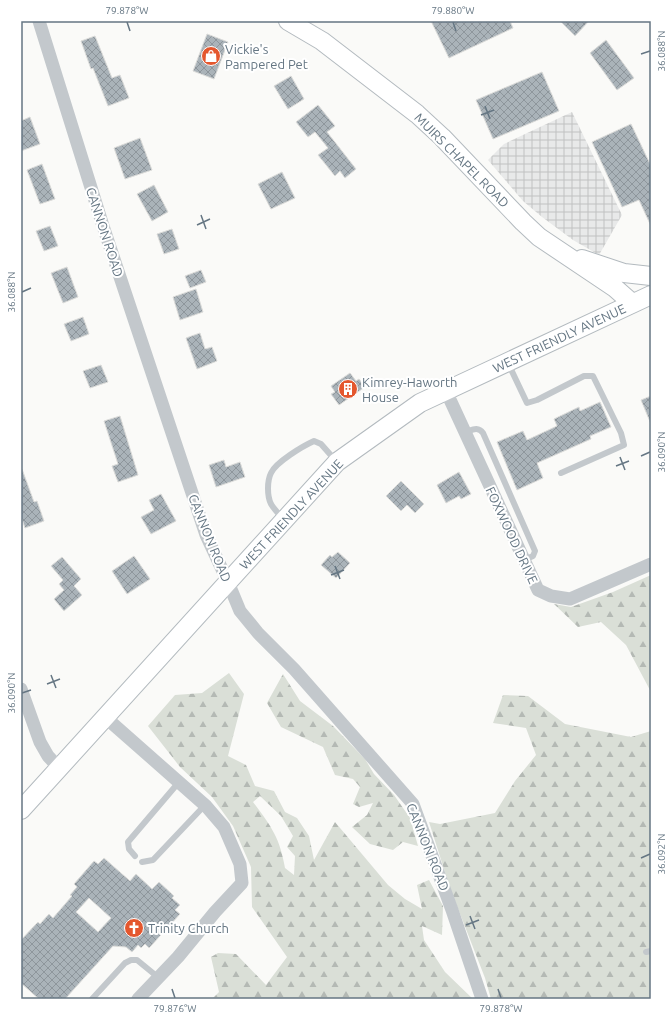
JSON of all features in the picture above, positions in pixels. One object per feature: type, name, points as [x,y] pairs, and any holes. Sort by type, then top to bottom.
[{"type":"main road","name":"MUIRS CHAPEL ROAD","points":[[299,24],[417,114],[472,166],[523,222],[539,237],[615,288],[632,303]]},
{"type":"main road","points":[[562,253],[624,273],[651,276]]},
{"type":"main road","name":"WEST FRIENDLY AVENUE","points":[[21,810],[337,462],[420,403],[651,295]]},
{"type":"street","name":"CANNON ROAD","points":[[39,21],[103,226],[206,535],[240,611],[258,633],[294,669],[413,804],[452,910],[482,999]]},
{"type":"street","name":"FOXWOOD DRIVE","points":[[446,391],[538,590],[551,596],[570,599],[651,564]]},
{"type":"street","points":[[21,689],[40,742],[48,756],[59,768]]},
{"type":"street","points":[[105,717],[205,805],[224,827],[240,864],[242,883],[178,957],[138,999]]},
{"type":"lane","points":[[507,362],[527,403],[537,400],[584,376],[593,376],[621,433],[624,445],[561,473]]},
{"type":"lane","points":[[284,520],[271,504],[269,481],[271,472],[304,445],[314,441],[321,444],[337,462]]},
{"type":"lane","points":[[135,856],[129,848],[128,842],[179,782]]},
{"type":"lane","points":[[142,862],[153,860],[205,805]]},
{"type":"lane","points":[[92,999],[125,963],[131,960],[137,960],[159,978]]},
{"type":"shaded area","points":[[572,112],[622,215],[599,255],[573,240],[523,201],[488,160],[504,144]]},
{"type":"green space","points":[[651,575],[651,692],[626,645],[601,622],[578,627],[554,604],[571,607],[613,592]]},
{"type":"green space","points":[[229,673],[244,694],[228,756],[246,765],[255,786],[274,791],[285,812],[297,818],[309,836],[314,860],[335,822],[388,885],[405,899],[422,909],[417,885],[429,880],[443,906],[442,935],[422,926],[424,940],[445,972],[473,999],[212,999],[219,992],[211,957],[218,953],[236,954],[266,985],[287,957],[252,907],[251,867],[233,826],[212,797],[180,767],[148,726],[175,695],[202,693]],"holes":[[[260,796],[281,816],[293,836],[287,847],[295,856],[294,875],[285,868],[280,848],[274,833],[253,802]]]},
{"type":"green space","points":[[283,674],[300,701],[333,726],[365,759],[374,774],[394,795],[410,818],[418,846],[403,842],[393,850],[370,844],[352,827],[367,815],[373,803],[359,807],[353,804],[360,787],[353,779],[335,775],[323,747],[281,727],[267,703]]},
{"type":"green space","points":[[503,695],[528,696],[565,724],[631,737],[651,731],[651,999],[491,999],[485,978],[450,888],[429,822],[440,824],[495,813],[515,781],[536,755],[526,728],[493,723]]},
{"type":"building","points":[[431,21],[510,21],[513,28],[449,58]]},
{"type":"building","points":[[560,21],[589,21],[575,36]]},
{"type":"building","points":[[207,34],[228,42],[214,79],[193,71]]},
{"type":"building","points":[[95,36],[112,78],[120,75],[129,98],[108,106],[93,68],[91,69],[81,41]]},
{"type":"building","points":[[606,40],[634,78],[617,90],[590,53]]},
{"type":"building","points":[[542,72],[559,111],[493,139],[476,100]]},
{"type":"building","points":[[291,76],[304,99],[288,109],[274,86]]},
{"type":"building","points":[[318,105],[335,126],[327,132],[356,169],[345,178],[340,171],[335,176],[318,155],[328,148],[315,132],[308,137],[296,122]]},
{"type":"building","points":[[30,117],[40,144],[21,151],[21,121]]},
{"type":"building","points":[[631,124],[651,166],[651,226],[639,200],[622,207],[592,142]]},
{"type":"building","points":[[140,138],[152,170],[125,179],[114,148]]},
{"type":"building","points":[[42,164],[55,199],[40,204],[27,170]]},
{"type":"building","points":[[282,172],[295,198],[271,209],[258,184]]},
{"type":"building","points":[[154,185],[168,212],[152,221],[137,194]]},
{"type":"building","points":[[50,226],[58,246],[44,251],[36,231]]},
{"type":"building","points":[[172,229],[179,249],[164,254],[157,234]]},
{"type":"building","points":[[67,267],[78,297],[63,303],[51,273]]},
{"type":"building","points":[[201,270],[206,282],[190,288],[185,276]]},
{"type":"building","points":[[196,289],[203,312],[180,320],[173,297]]},
{"type":"building","points":[[83,317],[89,334],[71,341],[64,324]]},
{"type":"building","points":[[200,333],[205,349],[212,347],[217,361],[197,369],[186,338]]},
{"type":"building","points":[[101,365],[108,382],[90,388],[83,371]]},
{"type":"building","name":"Kimrey-Haworth House","points":[[350,373],[356,381],[359,379],[365,387],[339,405],[331,394],[335,392],[331,386]]},
{"type":"building","points":[[651,396],[651,424],[641,400]]},
{"type":"building","points":[[600,402],[611,427],[590,436],[591,439],[537,463],[543,478],[517,490],[497,442],[523,431],[527,440],[557,426],[554,419],[579,407],[580,411]]},
{"type":"building","points":[[120,416],[138,475],[118,482],[112,466],[118,464],[104,421]]},
{"type":"building","points":[[224,460],[226,467],[240,462],[245,477],[216,487],[209,465]]},
{"type":"building","points":[[21,469],[34,502],[37,501],[44,521],[25,528],[21,516]]},
{"type":"building","points":[[459,472],[471,494],[461,499],[459,496],[446,503],[437,485]]},
{"type":"building","points":[[401,481],[424,504],[415,513],[407,505],[401,511],[386,496]]},
{"type":"building","points":[[161,494],[176,521],[151,534],[141,517],[154,510],[149,500]]},
{"type":"building","points":[[338,552],[350,563],[336,578],[321,565],[330,555],[332,557]]},
{"type":"building","points":[[134,556],[150,579],[127,594],[112,571]]},
{"type":"building","points":[[62,557],[81,579],[74,586],[82,595],[64,611],[54,599],[64,590],[59,584],[63,580],[51,566]]},
{"type":"building","name":"Trinity Church","points":[[104,858],[130,881],[136,874],[152,889],[159,882],[174,896],[172,898],[180,905],[175,910],[180,914],[149,948],[145,944],[141,948],[138,945],[132,952],[126,947],[113,946],[65,999],[39,999],[21,983],[21,940],[38,922],[40,924],[49,914],[53,918],[72,896],[70,895],[77,887],[74,884],[94,861],[98,864]],"holes":[[[89,898],[111,918],[98,932],[76,912]]]},
{"type":"place","name":"Vickie's Pampered Pet","points":[[211,56]]},
{"type":"place","name":"Kimrey-Haworth House","points":[[348,389]]},
{"type":"place","name":"Trinity Church","points":[[134,928]]}]
